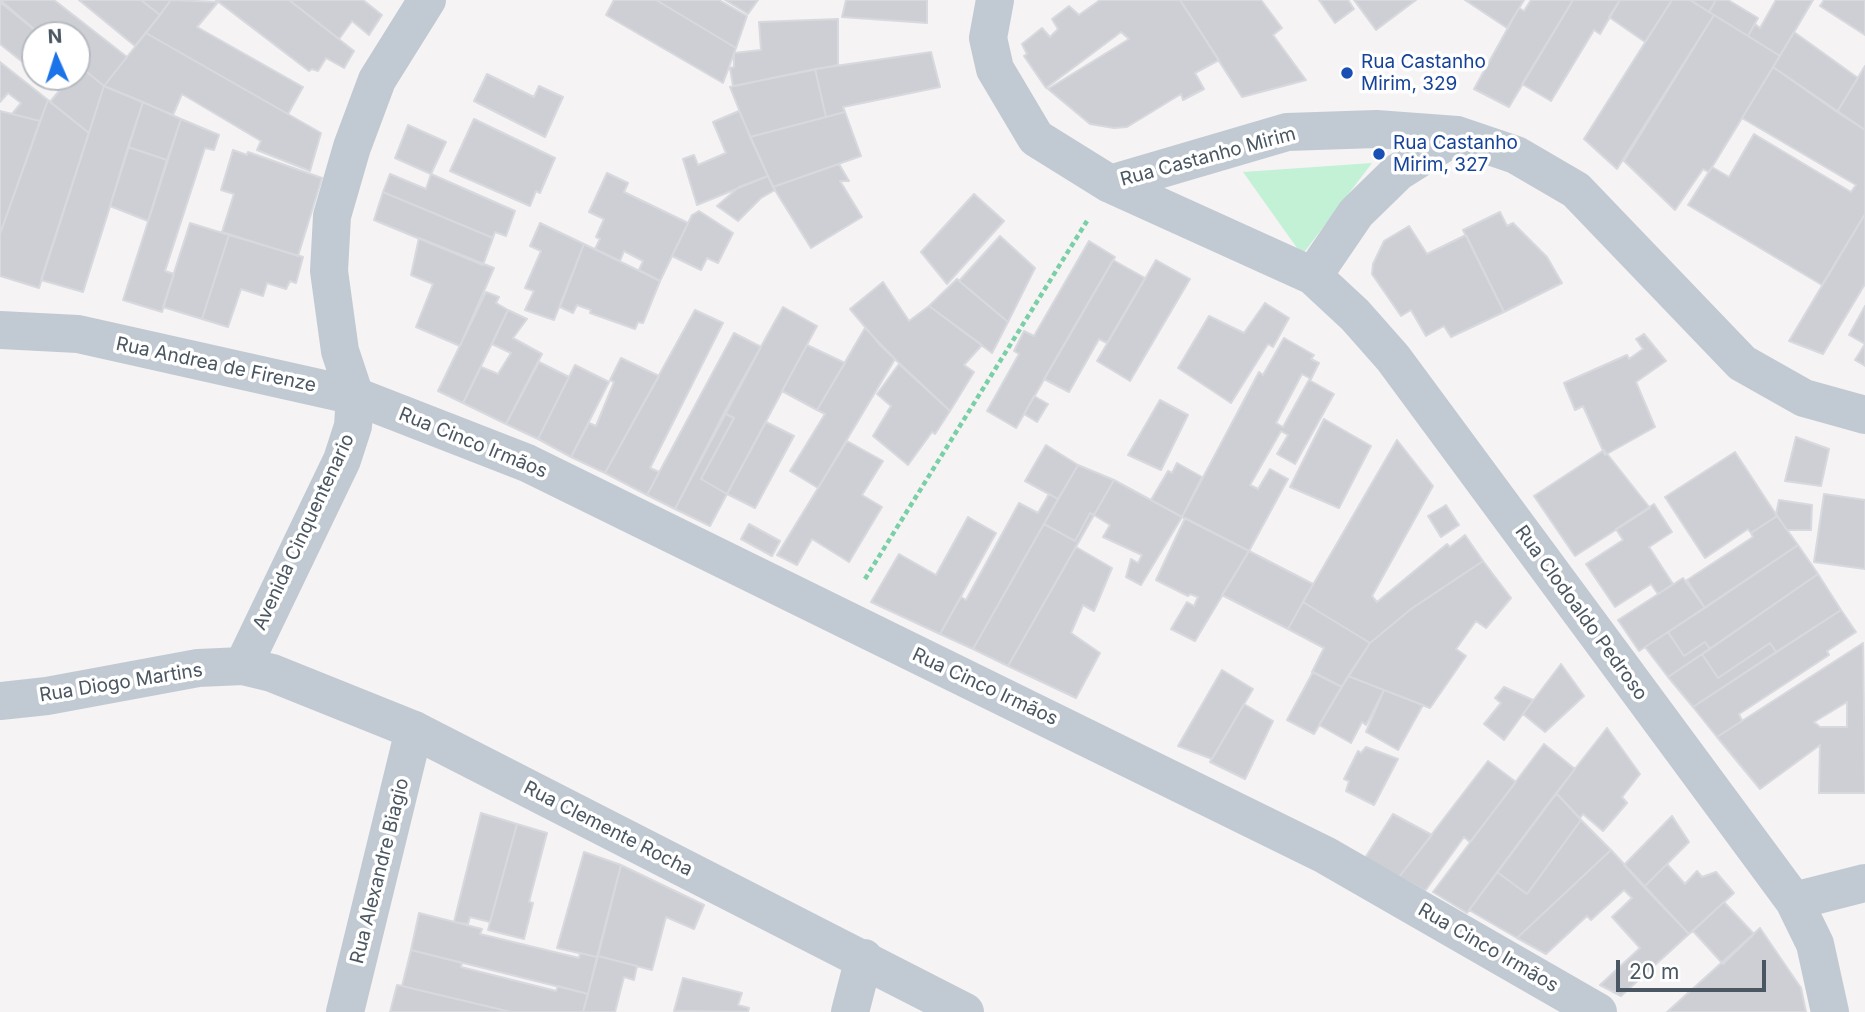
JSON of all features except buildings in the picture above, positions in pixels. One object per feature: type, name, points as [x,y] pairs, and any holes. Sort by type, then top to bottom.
[{"type":"street","name":"Avenida Cinquentenario","points":[[243,666],[342,460],[353,426],[355,396],[340,351],[329,271],[332,216],[352,147],[377,80],[427,0]]},
{"type":"street","name":"Rua Castanho Mirim","points":[[995,0],[988,38],[995,69],[1036,138],[1110,184],[1287,132],[1376,129],[1457,135],[1516,155],[1576,190],[1742,363],[1804,398],[1865,415]]},
{"type":"street","points":[[1313,276],[1356,213],[1398,172],[1457,135]]},
{"type":"street","name":"Rua Clodoaldo Pedroso","points":[[1110,184],[1313,276],[1355,315],[1393,358],[1794,901]]},
{"type":"street","name":"Rua Andrea de Firenze","points":[[0,319],[355,396]]},
{"type":"street","name":"Rua Andrea de Firenze","points":[[0,330],[78,334]]},
{"type":"street","name":"Rua Cinco Irmãos","points":[[355,396],[527,463],[840,619],[1115,749],[1325,855],[1598,1012]]},
{"type":"street","name":"Rua Diogo Martins","points":[[0,701],[47,696],[198,668],[243,666]]},
{"type":"street","name":"Rua Clemente Rocha","points":[[243,666],[319,689],[414,730],[965,1012]]},
{"type":"street","name":"Rua Alexandre Biagio","points":[[345,1012],[414,730]]},
{"type":"street","points":[[1830,1012],[1815,944],[1794,901],[1865,883]]},
{"type":"street","points":[[850,1012],[864,958]]},
{"type":"path","points":[[840,619],[1110,184]]},
{"type":"green space","points":[[1372,163],[1302,255],[1243,172]]},
{"type":"place","name":"Rua Castanho Mirim, 329","points":[[1347,73]]},
{"type":"place","name":"Rua Castanho Mirim, 327","points":[[1379,154]]}]
